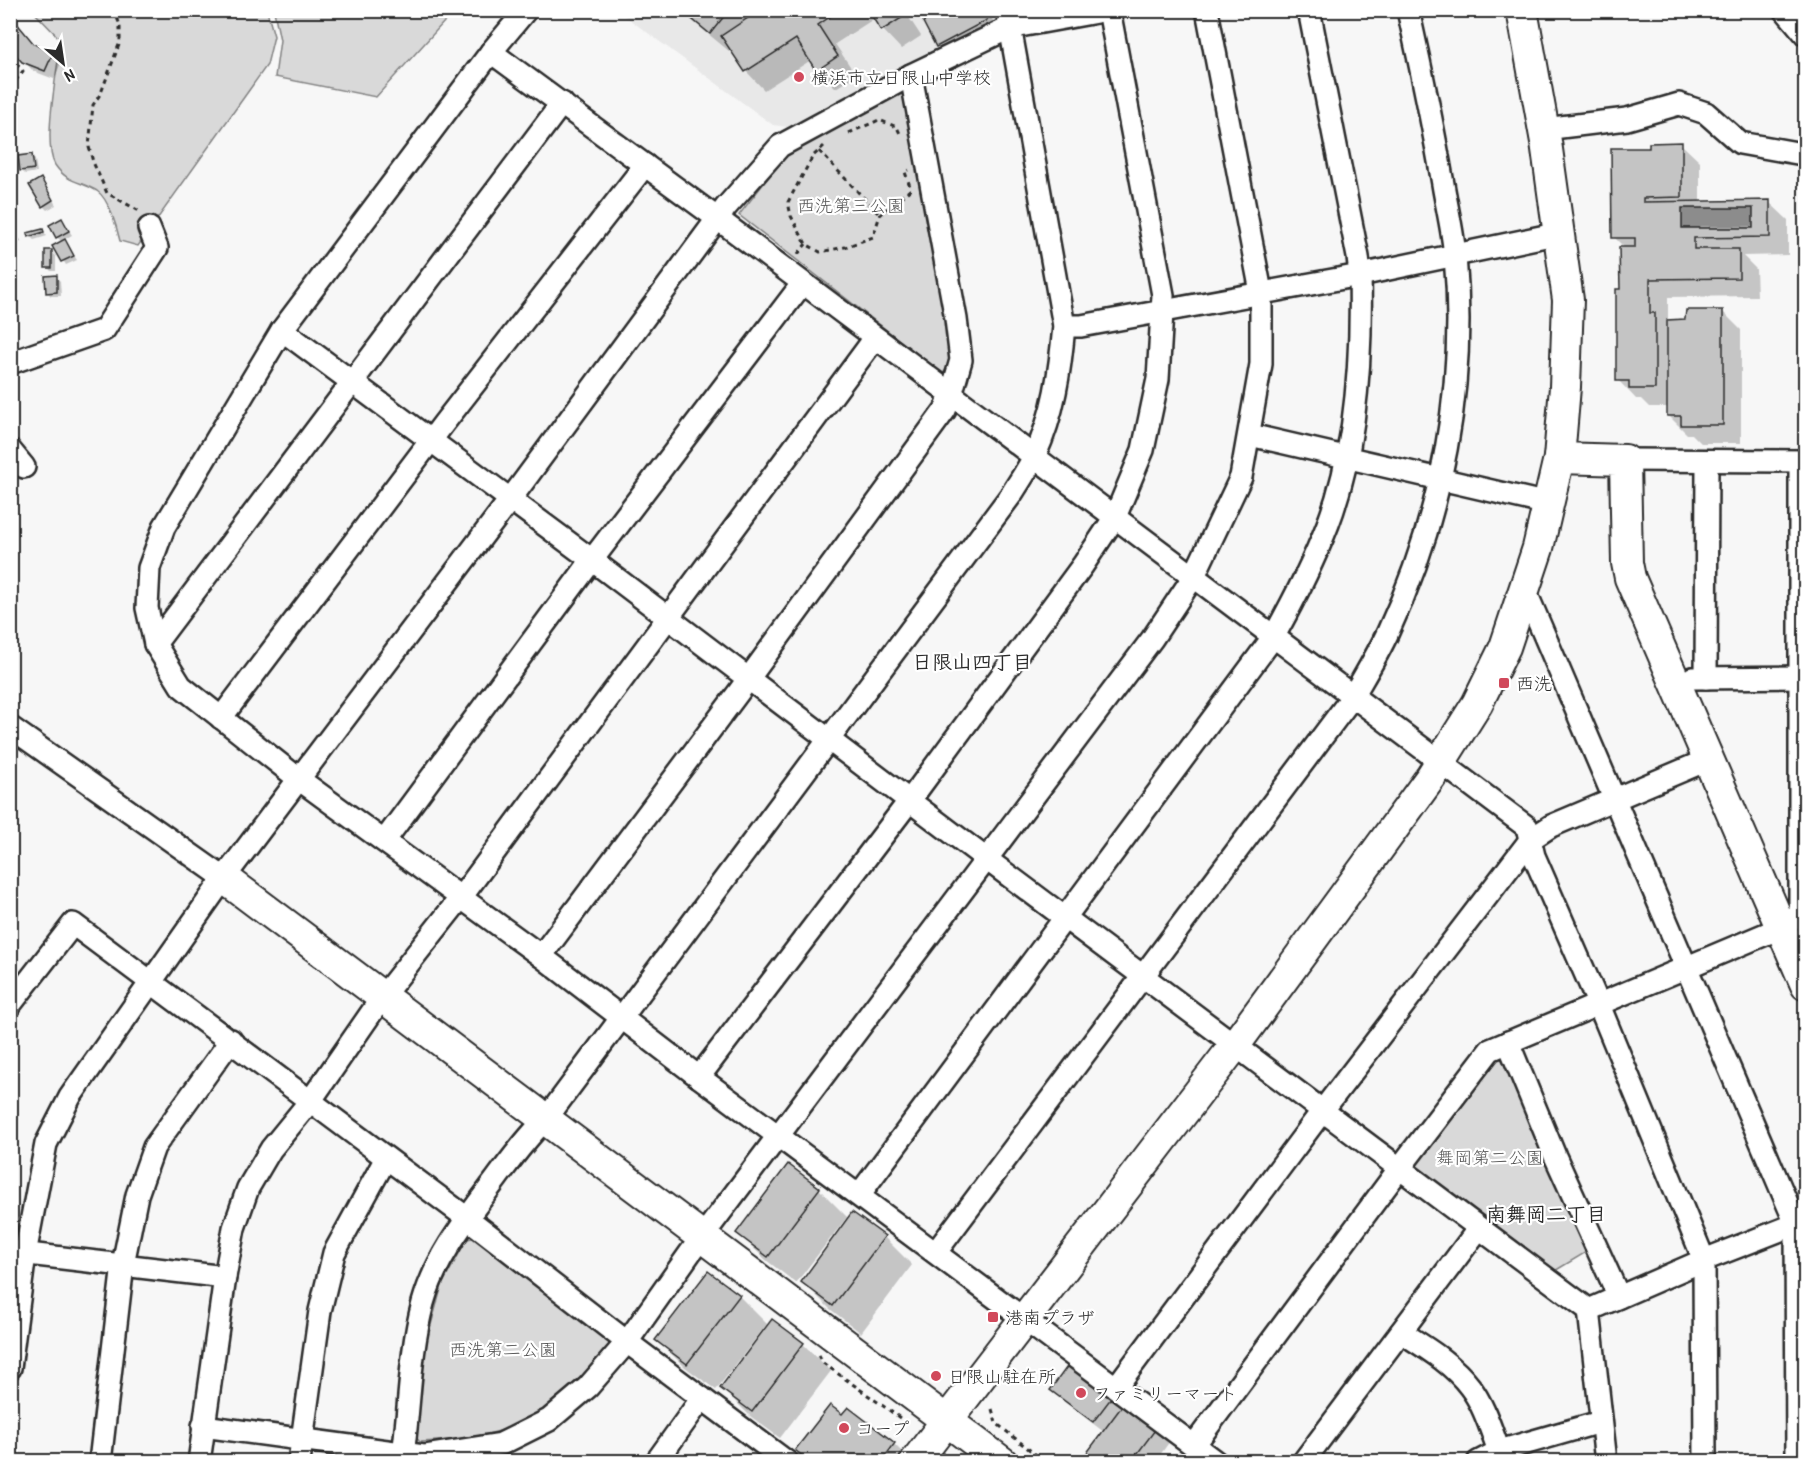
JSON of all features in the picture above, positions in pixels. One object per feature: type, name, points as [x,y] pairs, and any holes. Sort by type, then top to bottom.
[{"type":"street","points":[[526,10],[491,52],[282,330],[164,527],[149,568],[147,608],[155,644],[181,686],[300,780],[462,896],[620,1018],[1216,1461]]},
{"type":"street","points":[[10,1368],[18,1253],[46,1144],[70,1097],[224,878],[510,500],[718,219],[780,146],[1008,19],[1109,10],[1163,295],[1158,379],[1143,450],[1115,517],[1083,565],[910,800],[699,1077]]},
{"type":"street","points":[[203,1426],[301,1451],[402,1458],[500,1453],[549,1420],[588,1387],[627,1342],[702,1237],[985,858],[1152,639],[1194,576],[1241,477],[1261,364],[1261,292],[1207,10]]},
{"type":"street","points":[[859,1195],[1274,636],[1303,585],[1329,522],[1346,458],[1356,400],[1360,275],[1309,10]]},
{"type":"street","points":[[936,1252],[1353,696],[1388,633],[1422,547],[1451,425],[1457,336],[1455,256],[1429,103],[1408,10]]},
{"type":"street","points":[[915,1461],[1235,1045],[1441,761],[1481,696],[1504,647],[1538,548],[1559,458],[1565,387],[1568,300],[1544,129],[1522,10]]},
{"type":"street","points":[[1785,10],[1806,35]]},
{"type":"street","points":[[402,1458],[411,1376],[423,1303],[440,1259],[467,1218],[530,1134],[546,1119],[1011,495],[1034,456],[1052,410],[1061,365],[1064,326],[1008,19]]},
{"type":"street","points":[[491,52],[718,219],[1527,827],[1534,856],[1599,1005],[1704,1260],[1705,1461]]},
{"type":"street","points":[[541,956],[945,410],[961,360],[956,319],[911,75]]},
{"type":"street","points":[[155,644],[562,103]]},
{"type":"street","points":[[1544,129],[1627,119],[1678,104],[1706,113],[1740,143],[1797,153]]},
{"type":"street","points":[[221,718],[431,440],[645,165]]},
{"type":"street","points":[[10,363],[104,330],[157,248],[149,228]]},
{"type":"street","points":[[1064,326],[1081,326],[1163,309],[1360,275],[1560,233]]},
{"type":"street","points":[[385,840],[592,560],[802,284]]},
{"type":"street","points":[[282,330],[592,560],[985,858],[1589,1310],[1606,1461]]},
{"type":"street","points":[[199,1461],[234,1228],[248,1188],[271,1149],[311,1100],[383,996],[462,896],[875,338]]},
{"type":"street","points":[[1250,435],[1548,504]]},
{"type":"street","points":[[10,450],[24,467]]},
{"type":"street","points":[[1195,1444],[1490,1050],[1686,968],[1793,928],[1800,914],[1803,461],[1559,458]]},
{"type":"street","points":[[1625,460],[1627,563],[1630,578],[1707,760],[1793,928],[1806,985]]},
{"type":"street","points":[[1706,678],[1707,461]]},
{"type":"street","points":[[1525,590],[1686,968],[1801,1222],[1797,1461]]},
{"type":"street","points":[[1673,679],[1802,677]]},
{"type":"street","points":[[10,727],[224,878],[1002,1461]]},
{"type":"street","points":[[1117,1386],[1323,1110],[1531,839],[1551,826],[1707,760]]},
{"type":"street","points":[[10,1005],[73,924],[311,1100],[782,1460]]},
{"type":"street","points":[[100,1461],[123,1264],[136,1195],[154,1148],[231,1040]]},
{"type":"street","points":[[1508,1042],[1555,1156],[1618,1297]]},
{"type":"street","points":[[301,1451],[320,1311],[334,1253],[386,1158]]},
{"type":"street","points":[[1589,1310],[1704,1260],[1801,1222]]},
{"type":"street","points":[[1303,1461],[1479,1228]]},
{"type":"street","points":[[18,1253],[225,1277]]},
{"type":"street","points":[[1401,1332],[1446,1362],[1471,1388],[1486,1416],[1499,1451]]},
{"type":"street","points":[[656,1461],[702,1398]]},
{"type":"street","points":[[1478,1461],[1499,1451],[1600,1422]]},
{"type":"path","points":[[114,10],[120,25],[120,42],[101,93],[93,105],[89,147],[107,193],[154,218],[156,224],[149,228]]},
{"type":"path","points":[[10,57],[23,71],[10,88]]},
{"type":"path","points":[[840,137],[879,120],[897,127],[902,137]]},
{"type":"path","points":[[830,141],[813,156],[788,202],[791,216],[806,244],[820,252],[845,247],[873,237],[880,215],[911,189],[905,172],[927,163]]},
{"type":"path","points":[[819,151],[880,215]]},
{"type":"path","points":[[992,1409],[996,1423],[1045,1461]]},
{"type":"shaded area","name":"横浜市立日限山中学校","points":[[993,10],[994,22],[989,29],[788,127],[773,125],[618,11]]},
{"type":"shaded area","points":[[1682,208],[1753,208],[1753,228],[1682,228]]},
{"type":"green space","points":[[274,10],[454,11],[376,97],[275,77],[280,40]]},
{"type":"green space","points":[[33,11],[267,11],[274,36],[267,65],[138,246],[120,241],[112,214],[97,191],[64,175],[55,165],[51,155],[50,123],[61,40]]},
{"type":"green space","name":"西洗第三公園","points":[[903,92],[910,96],[952,330],[951,361],[943,374],[739,215],[789,151]]},
{"type":"green space","name":"舞岡第二公園","points":[[1499,1058],[1507,1062],[1588,1251],[1553,1272],[1418,1171],[1417,1163],[1494,1061]]},
{"type":"green space","name":"西洗第二公園","points":[[478,1237],[608,1333],[609,1345],[563,1398],[526,1421],[486,1434],[420,1442],[414,1435],[426,1343],[442,1285],[467,1239]]},
{"type":"building","points":[[681,10],[729,10],[710,34]]},
{"type":"building","points":[[760,10],[840,10],[818,25],[838,56],[816,71],[796,39],[745,72],[721,36]]},
{"type":"building","points":[[868,10],[899,10],[903,17],[881,31]]},
{"type":"building","points":[[945,10],[982,10],[987,20],[936,47],[923,22]]},
{"type":"building","points":[[10,15],[34,44],[53,53],[45,71],[22,62],[10,49]]},
{"type":"building","points":[[1682,142],[1682,197],[1643,198],[1643,202],[1770,200],[1770,237],[1694,238],[1694,249],[1739,249],[1739,278],[1650,279],[1650,313],[1655,313],[1655,389],[1629,389],[1629,381],[1616,381],[1616,289],[1620,289],[1619,247],[1635,247],[1635,238],[1612,238],[1611,148],[1649,148],[1649,143]],"holes":[[[1682,208],[1753,208],[1753,228],[1682,228]]]},
{"type":"building","points":[[32,154],[34,169],[20,171],[18,156]]},
{"type":"building","points":[[41,178],[53,200],[42,207],[29,185]]},
{"type":"building","points":[[62,218],[69,231],[56,238],[49,225]]},
{"type":"building","points":[[43,229],[44,232],[28,237],[27,233]]},
{"type":"building","points":[[65,239],[74,256],[61,262],[52,246]]},
{"type":"building","points":[[45,250],[52,250],[52,268],[45,268]]},
{"type":"building","points":[[57,275],[57,292],[46,293],[45,276]]},
{"type":"building","points":[[1686,310],[1723,310],[1723,425],[1681,425],[1681,416],[1667,416],[1667,320],[1685,319]]},
{"type":"building","points":[[788,1164],[820,1188],[768,1257],[736,1233]]},
{"type":"building","points":[[852,1212],[885,1236],[833,1306],[801,1282]]},
{"type":"building","points":[[708,1271],[740,1295],[687,1364],[655,1340]]},
{"type":"building","points":[[772,1319],[804,1343],[752,1412],[720,1388]]},
{"type":"building","name":"ファミリーマート","points":[[1069,1364],[1112,1397],[1093,1422],[1050,1390]]},
{"type":"building","points":[[1125,1402],[1158,1426],[1131,1462],[1080,1462]]},
{"type":"building","name":"コープ","points":[[830,1405],[842,1414],[848,1407],[895,1443],[881,1462],[810,1462],[795,1450]]},
{"type":"place","name":"横浜市立日限山中学校","points":[[799,77]]},
{"type":"place","name":"西洗","points":[[1504,683]]},
{"type":"place","name":"港南プラザ","points":[[993,1317]]},
{"type":"place","name":"日限山駐在所","points":[[936,1376]]},
{"type":"place","name":"ファミリーマート","points":[[1081,1393]]},
{"type":"place","name":"コープ","points":[[844,1428]]},
{"type":"district","name":"日限山四丁目","points":[[972,661]]},
{"type":"district","name":"南舞岡二丁目","points":[[1546,1213]]}]
